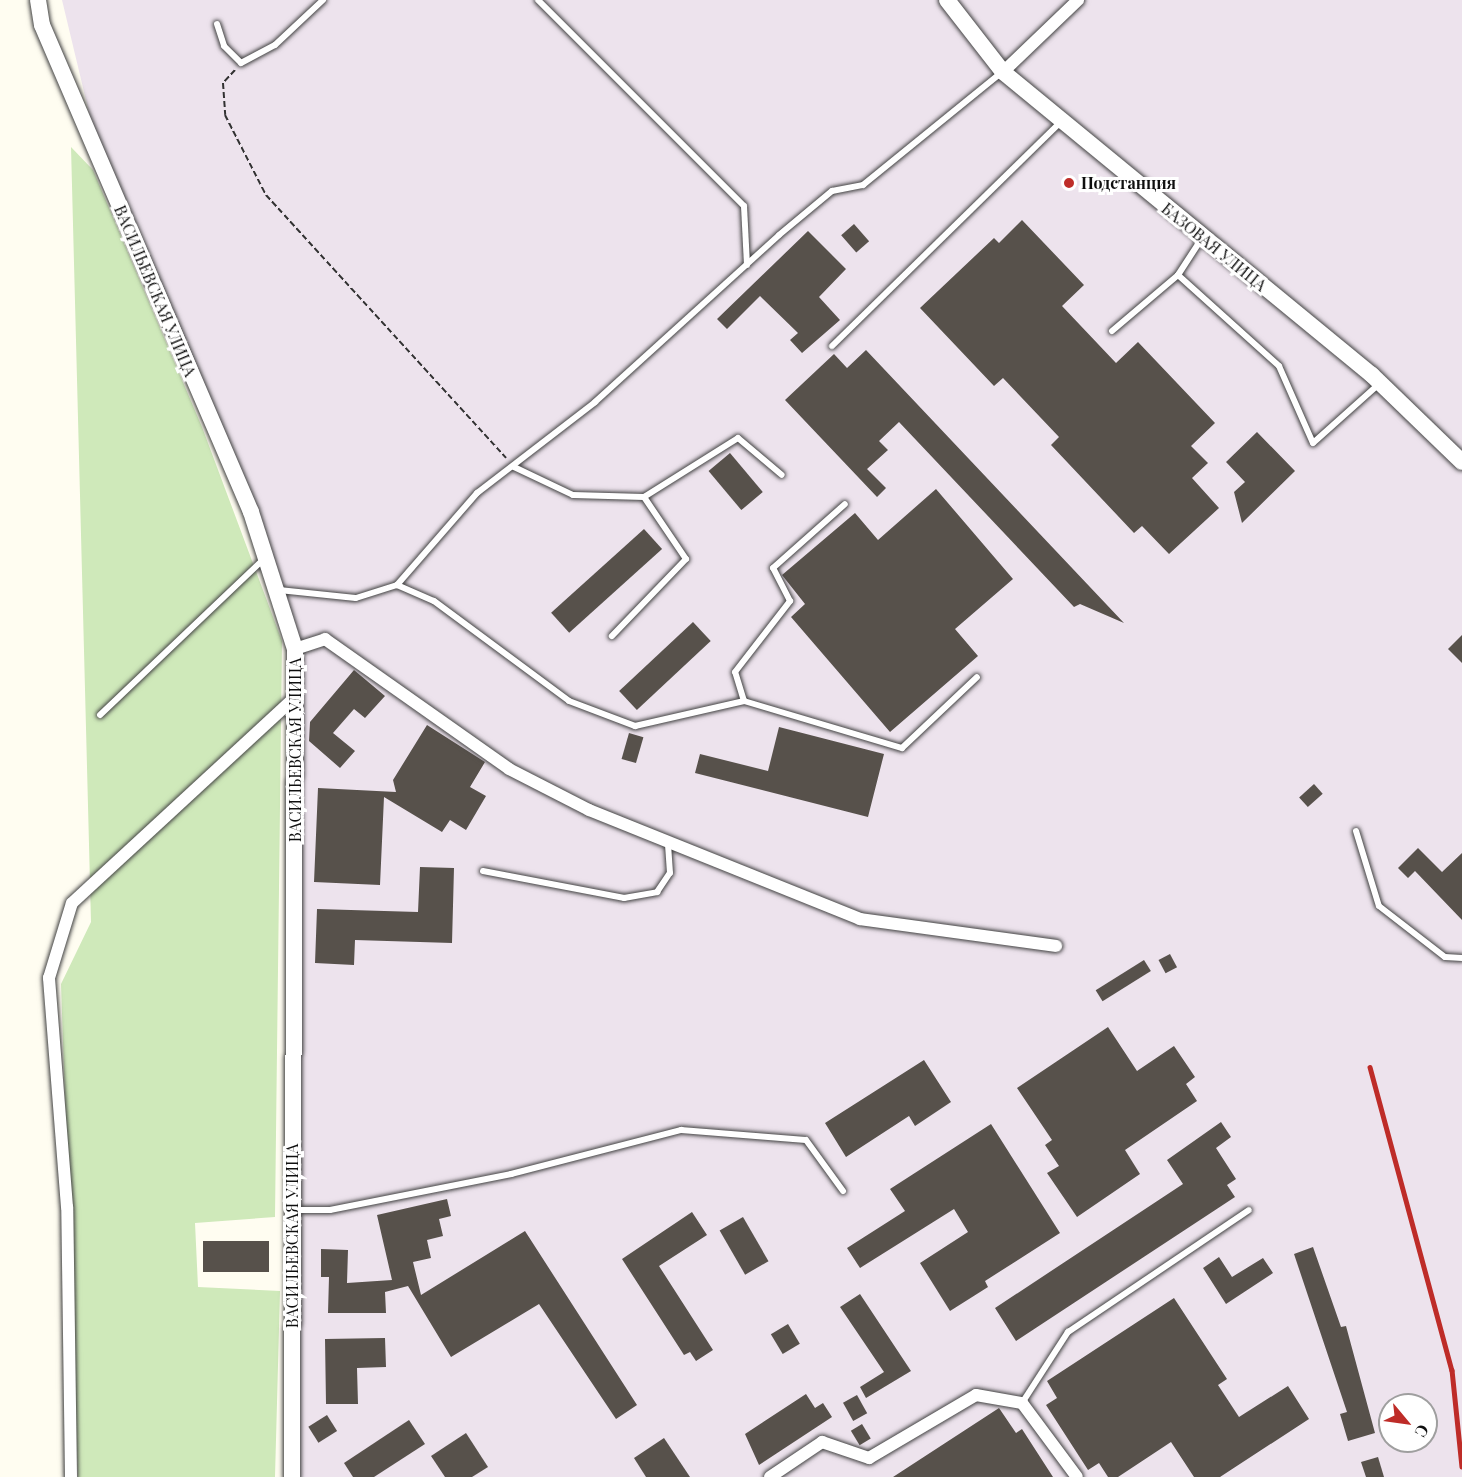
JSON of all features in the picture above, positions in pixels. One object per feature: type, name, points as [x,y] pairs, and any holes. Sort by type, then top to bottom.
[{"type":"street","name":"ВАСИЛЬЕВСКАЯ УЛИЦА","points":[[38,0],[42,25],[267,557],[295,649],[291,1210],[292,1477]]},
{"type":"street","name":"БАЗОВАЯ УЛИЦА","points":[[947,0],[1003,72],[1060,123],[1380,383],[1462,462]]},
{"type":"street","points":[[1003,72],[1078,0]]},
{"type":"street","points":[[295,649],[325,639],[509,770],[668,842],[860,919],[1056,946]]},
{"type":"street","points":[[71,1477],[67,1207],[49,978],[72,903],[296,696]]},
{"type":"street","points":[[770,1477],[822,1442],[869,1458],[976,1395],[1022,1403],[1077,1477]]},
{"type":"lane","points":[[217,24],[224,46],[241,63],[275,45],[323,0]]},
{"type":"lane","points":[[538,0],[744,206],[747,265]]},
{"type":"lane","points":[[278,590],[356,598],[398,585],[477,493],[514,467],[832,191],[863,185],[1003,72]]},
{"type":"lane","points":[[832,346],[1060,123]]},
{"type":"lane","points":[[1112,331],[1178,275],[1203,238]]},
{"type":"lane","points":[[1178,275],[1279,366],[1313,442],[1380,383]]},
{"type":"lane","points":[[514,467],[573,495],[644,497],[738,438],[782,475]]},
{"type":"lane","points":[[612,636],[686,559],[644,497]]},
{"type":"lane","points":[[744,700],[735,672],[790,601],[773,568],[845,504]]},
{"type":"lane","points":[[99,715],[267,557]]},
{"type":"lane","points":[[398,585],[434,601],[569,702],[635,726],[744,700],[902,748],[977,677]]},
{"type":"lane","points":[[1356,831],[1379,906],[1445,957],[1462,958]]},
{"type":"lane","points":[[483,871],[624,898],[657,892],[670,873],[668,842]]},
{"type":"lane","points":[[291,1210],[330,1210],[512,1174],[681,1130],[806,1140],[843,1191]]},
{"type":"lane","points":[[1022,1403],[1068,1332],[1249,1210]]},
{"type":"path","points":[[241,63],[223,83],[225,115],[266,195],[514,467]]},
{"type":"shaded area","points":[[62,0],[1462,0],[1462,1477],[292,1477],[295,649],[276,582],[102,167]]},
{"type":"green space","points":[[71,147],[93,170],[202,427],[282,641],[275,1217],[195,1223],[198,1287],[280,1291],[275,1477],[78,1477],[61,984],[91,922]]},
{"type":"building","points":[[1022,220],[1084,285],[1062,306],[1116,363],[1138,342],[1215,423],[1191,446],[1208,463],[1192,478],[1219,508],[1169,554],[1142,526],[1134,533],[1051,445],[1059,437],[1003,378],[994,386],[920,308],[994,238],[999,243]]},
{"type":"building","points":[[854,224],[869,241],[856,253],[841,235]]},
{"type":"building","points":[[808,231],[846,269],[819,297],[840,320],[802,353],[790,340],[798,333],[760,296],[727,329],[717,319]]},
{"type":"building","points":[[866,350],[1124,623],[1080,604],[1074,607],[899,422],[879,441],[888,450],[867,469],[886,488],[877,497],[785,400],[834,354],[847,368]]},
{"type":"building","points":[[1257,432],[1295,471],[1242,523],[1234,492],[1245,482],[1226,462]]},
{"type":"building","points":[[730,453],[763,492],[741,510],[709,471]]},
{"type":"building","points":[[936,489],[1013,579],[955,629],[978,656],[890,732],[791,617],[805,604],[782,575],[855,513],[878,540]]},
{"type":"building","points":[[644,529],[662,549],[569,633],[551,613]]},
{"type":"building","points":[[693,622],[711,641],[637,710],[619,691]]},
{"type":"building","points":[[1462,635],[1462,663],[1448,649]]},
{"type":"building","points":[[354,670],[385,696],[365,718],[354,709],[333,733],[355,751],[340,768],[309,741],[310,722]]},
{"type":"building","points":[[427,725],[485,762],[470,787],[486,796],[466,830],[450,820],[442,832],[384,797],[380,885],[314,882],[318,788],[396,792],[393,780]]},
{"type":"building","points":[[779,727],[884,754],[868,817],[695,773],[700,754],[768,771]]},
{"type":"building","points":[[629,733],[643,737],[636,763],[622,759]]},
{"type":"building","points":[[1314,784],[1323,794],[1308,807],[1299,797]]},
{"type":"building","points":[[1418,848],[1442,872],[1462,853],[1462,920],[1415,871],[1408,878],[1398,868]]},
{"type":"building","points":[[420,867],[454,868],[452,943],[355,940],[354,965],[315,963],[317,909],[418,912]]},
{"type":"building","points":[[1170,954],[1177,967],[1166,973],[1159,960]]},
{"type":"building","points":[[1144,960],[1151,971],[1103,1001],[1096,990]]},
{"type":"building","points":[[1108,1027],[1137,1071],[1174,1046],[1195,1077],[1186,1084],[1197,1101],[1125,1150],[1140,1174],[1077,1217],[1047,1173],[1059,1166],[1045,1145],[1052,1140],[1017,1088]]},
{"type":"building","points":[[924,1060],[951,1102],[915,1126],[909,1116],[846,1157],[825,1123]]},
{"type":"building","points":[[1221,1122],[1231,1137],[1216,1148],[1236,1179],[1227,1185],[1235,1197],[1016,1341],[995,1308],[1183,1184],[1167,1160]]},
{"type":"building","points":[[991,1124],[1060,1233],[985,1281],[988,1287],[950,1311],[920,1263],[968,1232],[954,1209],[860,1268],[847,1248],[905,1211],[890,1189]]},
{"type":"building","points":[[447,1199],[451,1216],[439,1219],[443,1236],[427,1240],[431,1258],[413,1262],[421,1295],[525,1231],[637,1405],[616,1419],[539,1304],[451,1357],[408,1286],[385,1292],[386,1313],[328,1313],[329,1277],[321,1277],[321,1249],[348,1250],[347,1283],[392,1280],[377,1215]]},
{"type":"building","points":[[692,1212],[707,1235],[659,1266],[713,1350],[696,1361],[690,1352],[684,1355],[622,1259]]},
{"type":"building","points":[[743,1217],[769,1261],[745,1275],[720,1230]]},
{"type":"building","points":[[203,1241],[269,1241],[269,1272],[203,1272]]},
{"type":"building","points":[[1313,1247],[1341,1327],[1346,1326],[1375,1433],[1348,1441],[1340,1414],[1347,1412],[1294,1254]]},
{"type":"building","points":[[1219,1257],[1232,1277],[1263,1258],[1273,1273],[1226,1304],[1203,1268]]},
{"type":"building","points":[[860,1294],[911,1371],[866,1398],[860,1387],[884,1372],[840,1307]]},
{"type":"building","points":[[1174,1298],[1227,1379],[1218,1385],[1239,1417],[1288,1386],[1309,1419],[1220,1477],[1194,1477],[1171,1442],[1118,1477],[1108,1477],[1099,1463],[1088,1470],[1046,1405],[1057,1398],[1047,1381]]},
{"type":"building","points":[[788,1324],[800,1344],[783,1354],[771,1334]]},
{"type":"building","points":[[385,1338],[386,1367],[357,1368],[358,1404],[326,1404],[325,1339]]},
{"type":"building","points":[[806,1394],[815,1408],[823,1403],[832,1417],[759,1465],[745,1434]]},
{"type":"building","points":[[857,1395],[867,1413],[853,1421],[843,1403]]},
{"type":"building","points":[[999,1408],[1016,1433],[1022,1429],[1053,1477],[893,1477]]},
{"type":"building","points":[[327,1415],[337,1431],[318,1443],[308,1427]]},
{"type":"building","points":[[409,1420],[425,1444],[374,1477],[353,1477],[344,1463]]},
{"type":"building","points":[[862,1424],[871,1439],[860,1445],[851,1431]]},
{"type":"building","points":[[466,1433],[488,1467],[472,1477],[445,1477],[431,1456]]},
{"type":"building","points":[[664,1438],[690,1477],[646,1477],[634,1458]]},
{"type":"building","points":[[1378,1457],[1384,1477],[1366,1477],[1361,1462]]},
{"type":"railway","points":[[1370,1067],[1452,1370],[1462,1466]]},
{"type":"place","name":"Подстанция","points":[[1069,183]]}]
